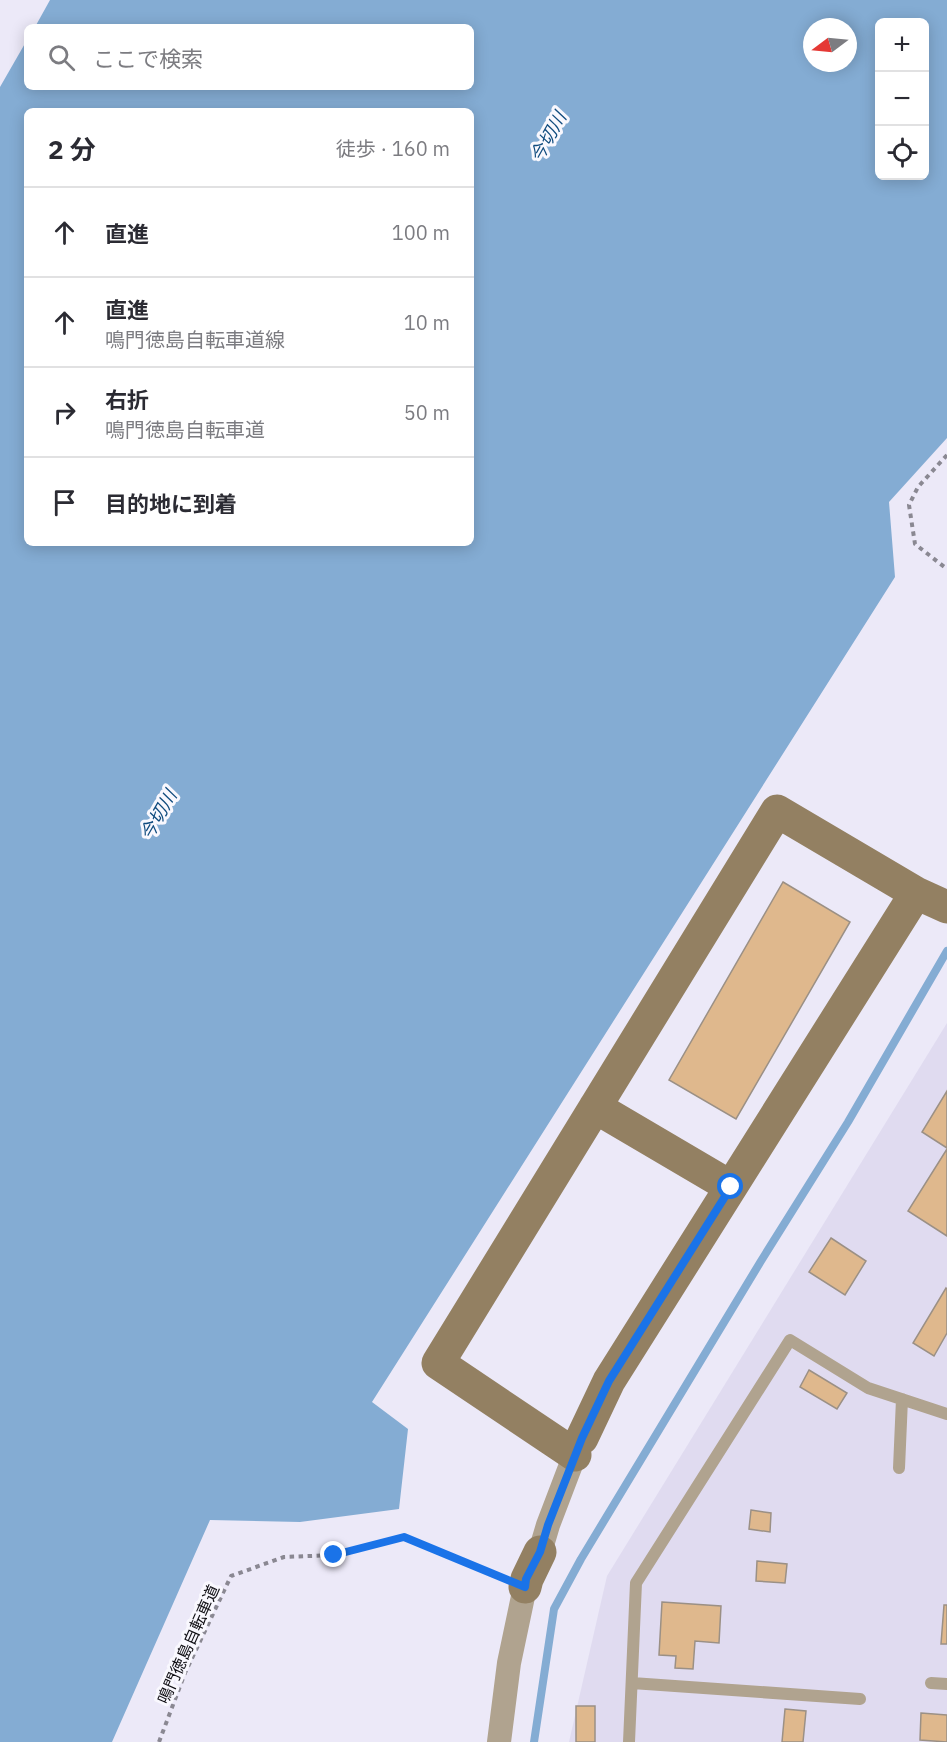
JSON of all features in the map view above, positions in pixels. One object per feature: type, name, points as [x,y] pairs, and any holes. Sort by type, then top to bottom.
[{"type":"street","points":[[578,1446],[438,1363],[777,811],[916,893],[947,907]]},
{"type":"street","points":[[499,1742],[509,1664],[526,1579],[540,1552],[578,1446],[609,1381],[916,893]]},
{"type":"street","points":[[595,1107],[731,1187]]},
{"type":"lane","points":[[629,1742],[636,1583],[790,1340],[868,1388],[947,1413]]},
{"type":"lane","points":[[899,1468],[902,1399]]},
{"type":"lane","points":[[632,1683],[860,1699]]},
{"type":"lane","points":[[931,1683],[947,1683]]},
{"type":"path","points":[[947,455],[918,487],[909,505],[915,544],[947,569]]},
{"type":"path","name":"鳴門徳島自転車道","points":[[159,1742],[185,1674],[231,1576],[284,1557],[334,1555],[404,1537],[525,1587]]},
{"type":"shaded area","points":[[947,1023],[947,1742],[569,1742],[607,1576]]},
{"type":"water","name":"今切川","points":[[50,0],[947,0],[947,438],[889,502],[895,577],[372,1402],[408,1429],[399,1509],[300,1522],[210,1520],[112,1742],[0,1742],[0,87],[24,45],[24,90],[474,90],[474,24],[37,24]]},
{"type":"building","points":[[783,882],[850,922],[736,1119],[669,1080]]},
{"type":"building","points":[[947,1091],[947,1148],[922,1132]]},
{"type":"building","points":[[947,1149],[947,1236],[908,1211]]},
{"type":"building","points":[[831,1238],[866,1261],[845,1295],[809,1272]]},
{"type":"building","points":[[946,1288],[947,1333],[934,1356],[913,1343]]},
{"type":"building","points":[[809,1370],[847,1393],[837,1409],[800,1387]]},
{"type":"building","points":[[751,1510],[771,1513],[770,1532],[749,1529]]},
{"type":"building","points":[[757,1561],[787,1564],[785,1583],[756,1581]]},
{"type":"building","points":[[662,1602],[721,1606],[719,1643],[695,1641],[693,1669],[675,1668],[676,1656],[659,1655]]},
{"type":"building","points":[[944,1605],[947,1605],[947,1644],[941,1644]]},
{"type":"building","points":[[576,1706],[595,1706],[595,1742],[576,1742]]},
{"type":"building","points":[[785,1709],[806,1711],[803,1742],[782,1742]]},
{"type":"building","points":[[921,1713],[947,1715],[947,1742],[920,1740]]},
{"type":"waterway","points":[[534,1742],[554,1609],[581,1559],[848,1122],[947,951]]},
{"type":"route","points":[[334,1555],[404,1537],[525,1587],[526,1579],[540,1552],[548,1525],[582,1438],[609,1381],[731,1187]]}]
